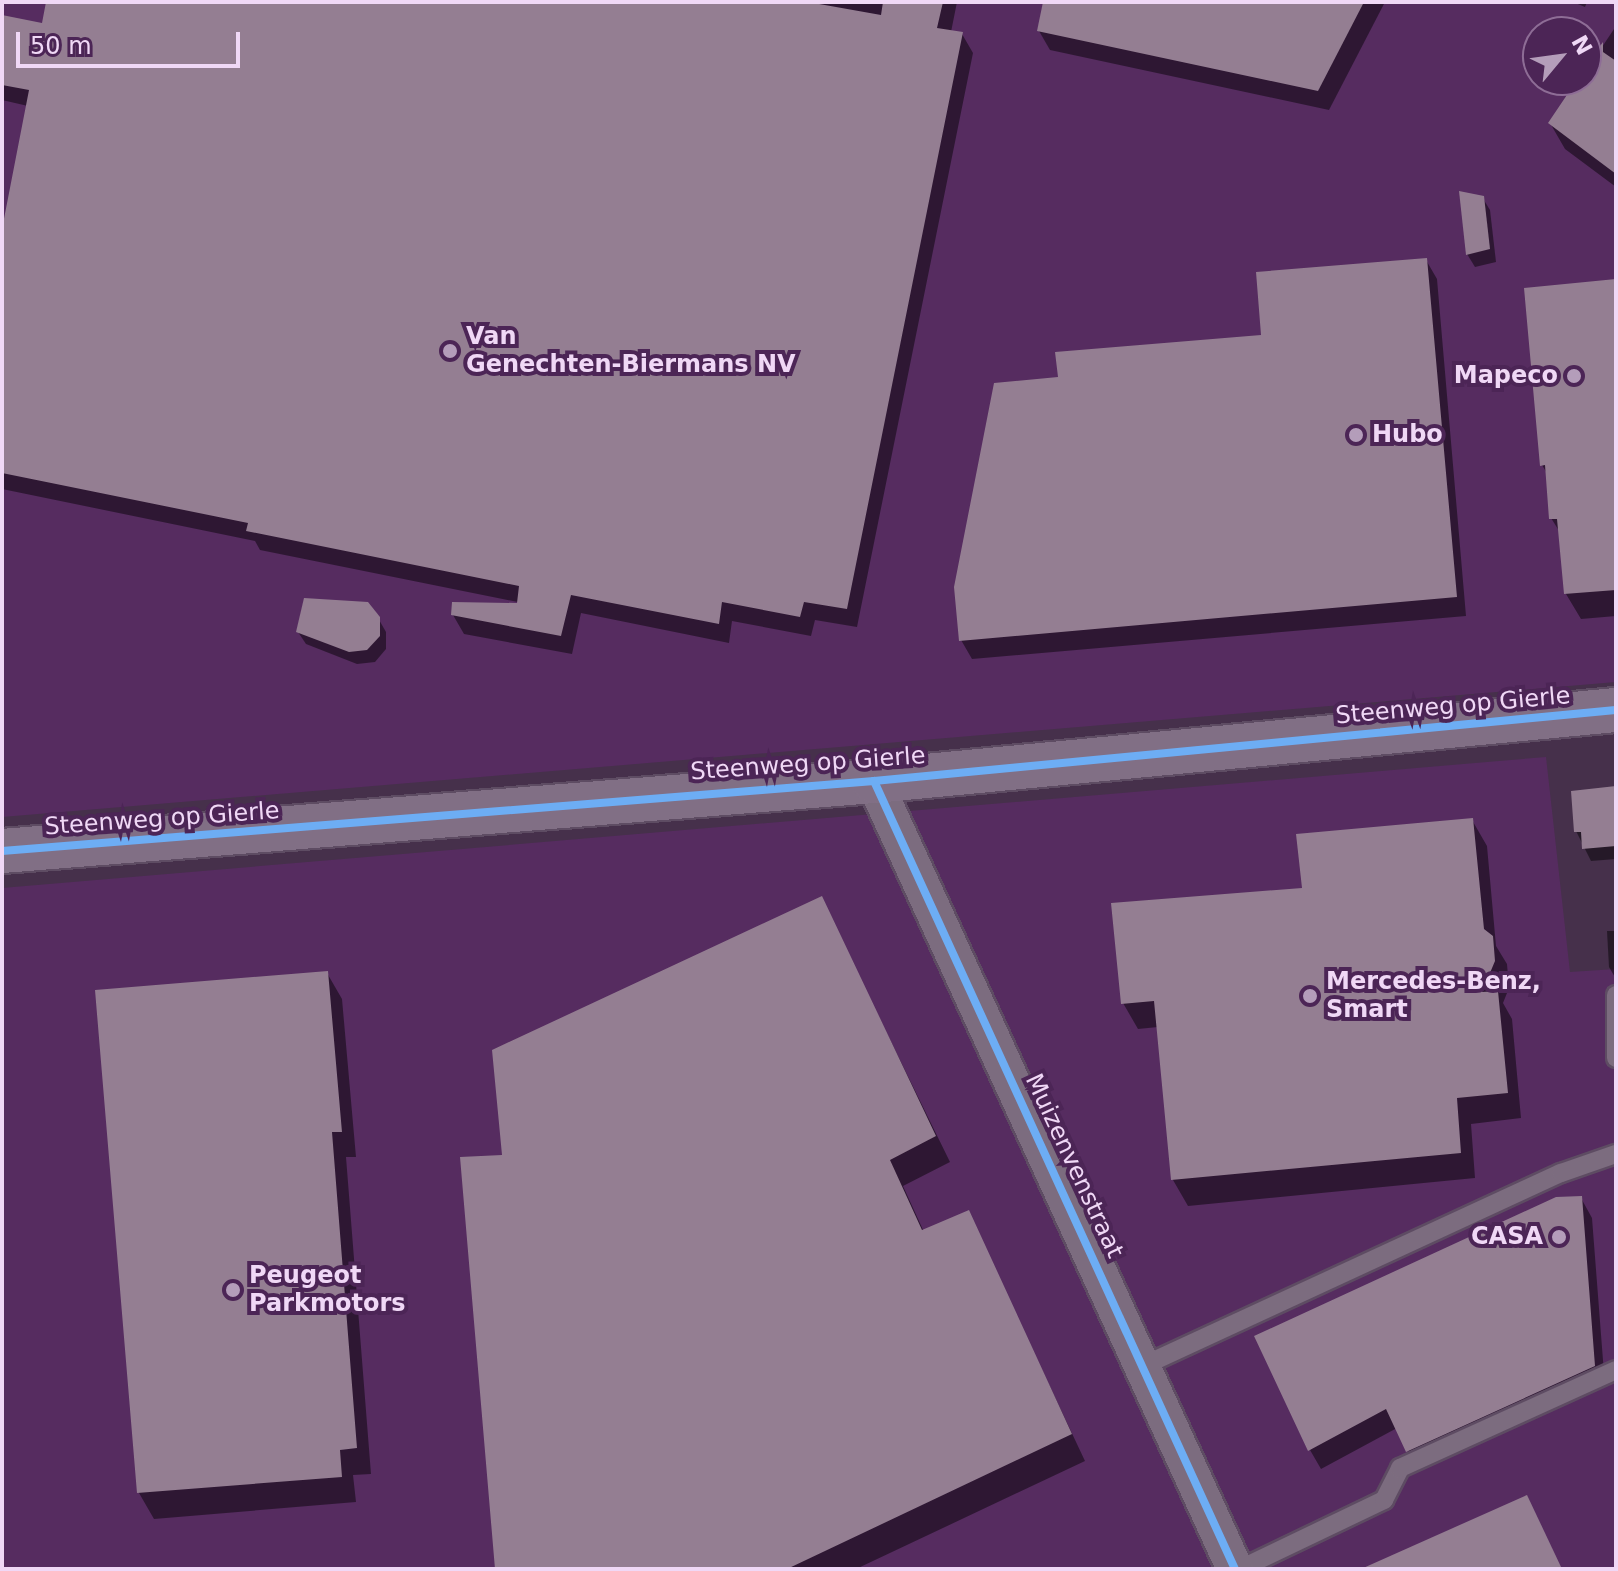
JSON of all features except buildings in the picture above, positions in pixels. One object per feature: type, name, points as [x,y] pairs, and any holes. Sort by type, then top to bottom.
[{"type":"main road","name":"Steenweg op Gierle","points":[[2,851],[874,781],[1616,710]]},
{"type":"street","name":"Muizenvenstraat","points":[[874,781],[1238,1569]]},
{"type":"lane","points":[[1616,995],[1616,1058]]},
{"type":"lane","points":[[1145,1365],[1561,1173],[1616,1154]]},
{"type":"lane","points":[[1238,1569],[1384,1500],[1400,1468],[1616,1370]]},
{"type":"shaded area","points":[[2,2],[1616,2],[1616,682],[2,817]]},
{"type":"shaded area","points":[[1546,757],[1570,972],[1616,969],[1616,1569],[2,1569],[2,888]]},
{"type":"cycle path","points":[[2,851],[874,781],[1616,710]]},
{"type":"cycle path","points":[[874,781],[1235,1569]]},
{"type":"place","name":"Van Genechten-Biermans NV","points":[[450,351]]},
{"type":"place","name":"Mapeco","points":[[1574,376]]},
{"type":"place","name":"Hubo","points":[[1356,435]]},
{"type":"place","name":"Mercedes-Benz, Smart","points":[[1310,996]]},
{"type":"place","name":"CASA","points":[[1559,1237]]},
{"type":"place","name":"Peugeot Parkmotors","points":[[233,1290]]}]
